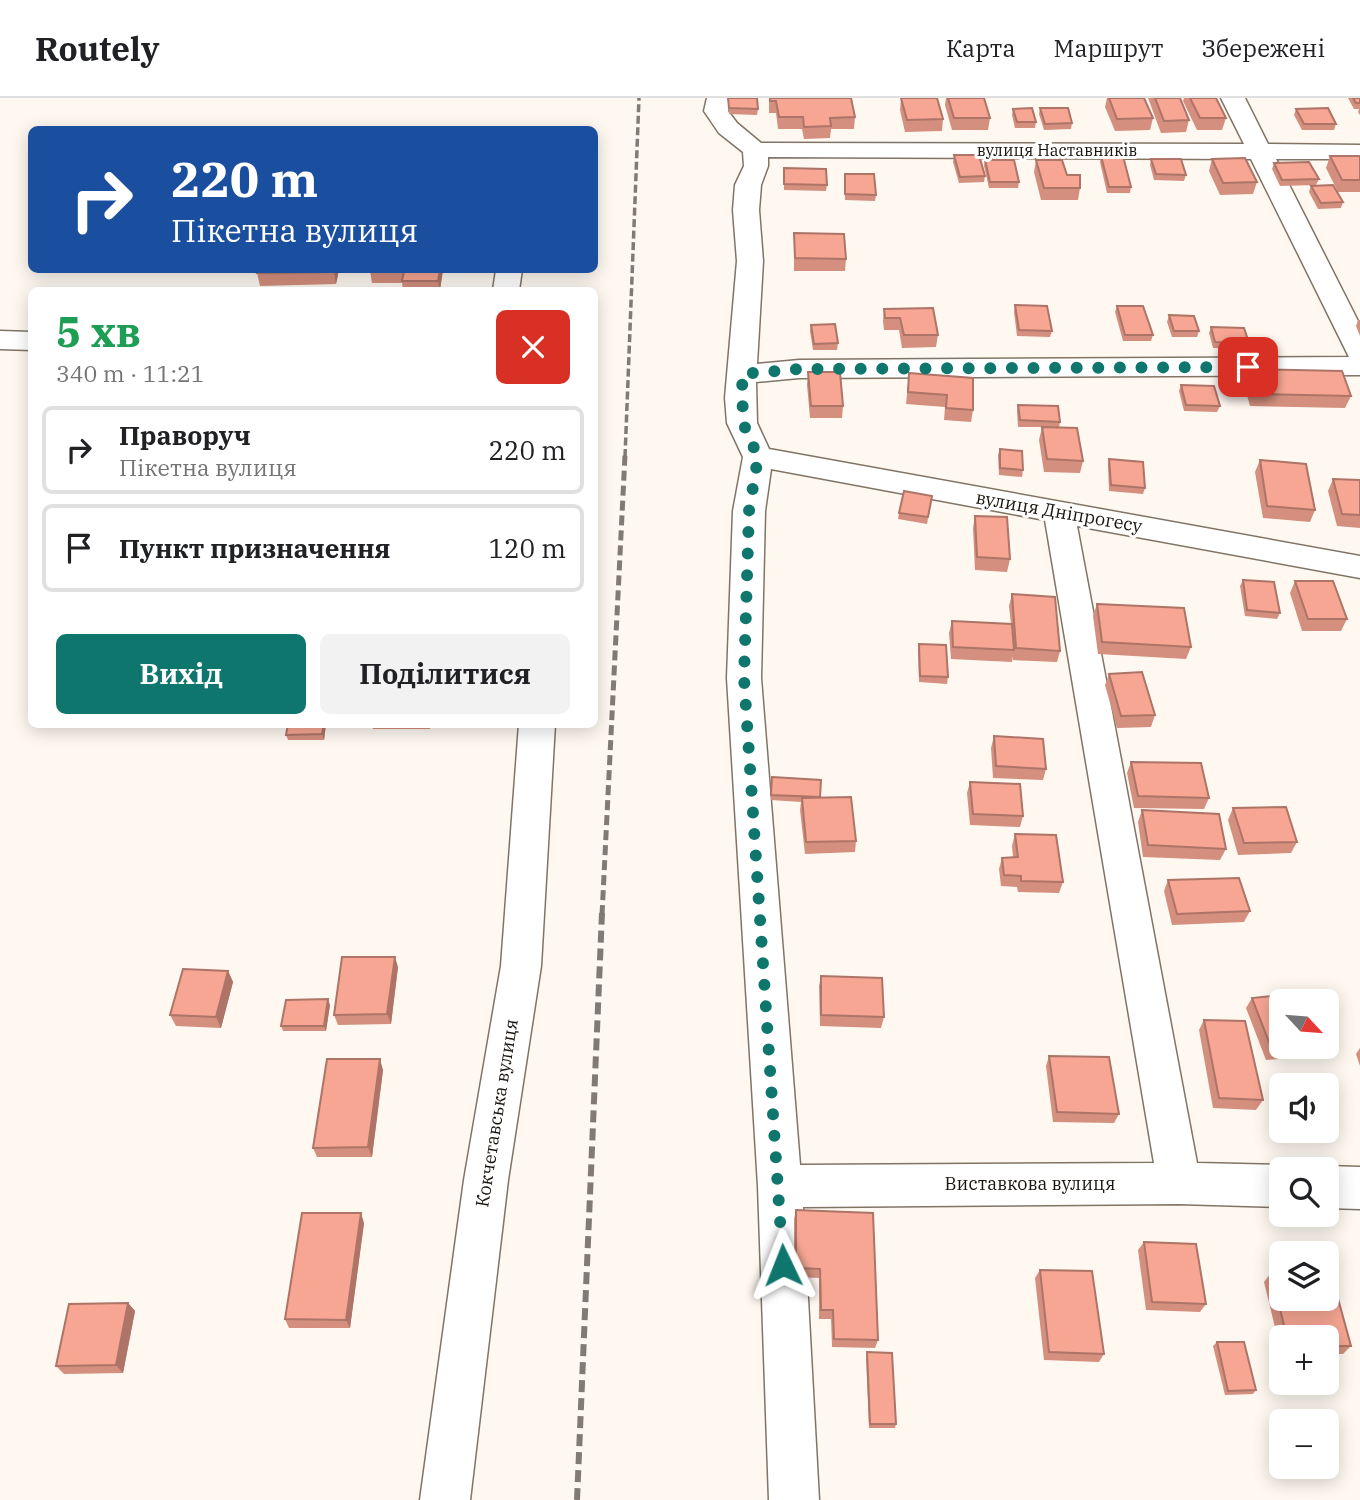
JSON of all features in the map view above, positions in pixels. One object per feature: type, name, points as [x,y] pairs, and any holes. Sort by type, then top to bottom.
[{"type":"street","points":[[719,98],[716,111],[720,120],[755,150],[756,166],[748,185],[747,198],[750,261],[742,374],[743,423],[758,457],[749,511],[744,678],[780,1186],[794,1500]]},
{"type":"street","points":[[1233,98],[1257,151],[1360,353]]},
{"type":"street","name":"вулиця Наставників","points":[[755,150],[1360,152]]},
{"type":"street","points":[[0,340],[28,341]]},
{"type":"street","points":[[742,374],[799,369],[1360,366]]},
{"type":"street","name":"вулиця Дніпрогесу","points":[[758,457],[1360,567]]},
{"type":"street","points":[[1059,512],[1180,1183]]},
{"type":"street","name":"Кокчетавська вулиця","points":[[445,1500],[486,1180],[521,966],[537,728]]},
{"type":"street","name":"Виставкова вулиця","points":[[780,1186],[1180,1183],[1269,1186]]},
{"type":"street","points":[[1339,1187],[1360,1188]]},
{"type":"building","points":[[728,98],[757,98],[758,109],[729,108]]},
{"type":"building","points":[[770,98],[851,98],[855,117],[830,118],[831,126],[804,127],[803,117],[779,117],[776,101],[770,101]]},
{"type":"building","points":[[901,98],[937,98],[943,119],[907,120]]},
{"type":"building","points":[[948,98],[984,98],[990,118],[954,118]]},
{"type":"building","points":[[1109,98],[1144,98],[1153,118],[1117,119]]},
{"type":"building","points":[[1155,98],[1180,98],[1189,120],[1164,121]]},
{"type":"building","points":[[1190,98],[1216,98],[1226,118],[1200,118]]},
{"type":"building","points":[[1032,108],[1036,122],[1017,122],[1013,109]]},
{"type":"building","points":[[1040,108],[1068,108],[1072,123],[1045,124]]},
{"type":"building","points":[[1328,108],[1336,124],[1304,124],[1296,109]]},
{"type":"building","points":[[954,155],[979,155],[985,176],[960,177]]},
{"type":"building","points":[[1101,156],[1123,156],[1131,187],[1109,187]]},
{"type":"building","points":[[1330,156],[1360,156],[1360,180],[1342,180]]},
{"type":"building","points":[[1245,158],[1257,182],[1223,183],[1212,159]]},
{"type":"building","points":[[1151,159],[1181,159],[1186,175],[1156,174]]},
{"type":"building","points":[[985,160],[1014,160],[1019,182],[990,182]]},
{"type":"building","points":[[1036,160],[1062,160],[1067,175],[1080,175],[1080,188],[1044,188]]},
{"type":"building","points":[[1309,162],[1319,179],[1282,180],[1274,163]]},
{"type":"building","points":[[784,168],[826,169],[827,185],[784,184]]},
{"type":"building","points":[[845,174],[874,174],[876,195],[845,194]]},
{"type":"building","points":[[1333,185],[1343,202],[1321,203],[1311,186]]},
{"type":"building","points":[[794,233],[844,234],[846,259],[795,258]]},
{"type":"building","points":[[404,273],[439,273],[438,281],[402,281]]},
{"type":"building","points":[[1015,305],[1047,306],[1052,331],[1019,330]]},
{"type":"building","points":[[1117,306],[1143,306],[1153,335],[1125,335]]},
{"type":"building","points":[[933,308],[938,335],[904,335],[900,318],[885,318],[884,309]]},
{"type":"building","points":[[1169,315],[1194,316],[1199,331],[1174,331]]},
{"type":"building","points":[[835,324],[838,343],[814,344],[811,325]]},
{"type":"building","points":[[1211,327],[1244,328],[1249,343],[1215,342]]},
{"type":"building","points":[[1247,369],[1342,371],[1351,396],[1254,394]]},
{"type":"building","points":[[808,372],[840,372],[843,406],[811,406]]},
{"type":"building","points":[[909,373],[973,378],[973,410],[946,408],[947,395],[908,392]]},
{"type":"building","points":[[1181,385],[1214,386],[1220,406],[1186,405]]},
{"type":"building","points":[[1018,405],[1058,406],[1060,422],[1020,420]]},
{"type":"building","points":[[1042,427],[1077,428],[1083,461],[1047,459]]},
{"type":"building","points":[[1000,449],[1022,451],[1023,470],[1000,468]]},
{"type":"building","points":[[1109,459],[1143,462],[1145,488],[1111,485]]},
{"type":"building","points":[[1260,460],[1306,464],[1315,510],[1267,506]]},
{"type":"building","points":[[1333,479],[1360,480],[1360,515],[1342,514]]},
{"type":"building","points":[[904,491],[932,496],[928,517],[899,513]]},
{"type":"building","points":[[975,516],[1007,517],[1010,559],[977,557]]},
{"type":"building","points":[[1243,580],[1274,582],[1280,613],[1247,610]]},
{"type":"building","points":[[1295,581],[1333,581],[1347,619],[1308,619]]},
{"type":"building","points":[[1012,594],[1055,597],[1060,651],[1016,648]]},
{"type":"building","points":[[1097,604],[1184,608],[1191,647],[1102,642]]},
{"type":"building","points":[[952,621],[1012,624],[1014,650],[953,647]]},
{"type":"building","points":[[919,644],[946,645],[948,677],[920,676]]},
{"type":"building","points":[[1142,672],[1155,715],[1121,716],[1109,674]]},
{"type":"building","points":[[287,728],[323,728],[322,734],[286,735]]},
{"type":"building","points":[[994,736],[1043,739],[1046,769],[996,766]]},
{"type":"building","points":[[1131,762],[1201,763],[1209,798],[1138,796]]},
{"type":"building","points":[[772,777],[821,780],[820,797],[771,795]]},
{"type":"building","points":[[970,782],[1020,784],[1023,816],[973,814]]},
{"type":"building","points":[[851,797],[856,841],[806,842],[802,798]]},
{"type":"building","points":[[1286,807],[1297,842],[1244,843],[1233,808]]},
{"type":"building","points":[[1142,810],[1219,814],[1226,849],[1148,845]]},
{"type":"building","points":[[1015,834],[1056,835],[1063,882],[1021,881],[1021,876],[1004,875],[1002,858],[1018,857]]},
{"type":"building","points":[[1239,878],[1250,911],[1177,914],[1168,880]]},
{"type":"building","points":[[342,957],[395,957],[387,1014],[334,1015]]},
{"type":"building","points":[[183,969],[228,971],[216,1017],[170,1015]]},
{"type":"building","points":[[821,976],[882,978],[884,1017],[821,1015]]},
{"type":"building","points":[[1269,996],[1269,1042],[1252,998]]},
{"type":"building","points":[[328,999],[324,1026],[281,1026],[286,1000]]},
{"type":"building","points":[[1204,1020],[1245,1021],[1263,1100],[1219,1098]]},
{"type":"building","points":[[1049,1056],[1109,1057],[1119,1114],[1057,1112]]},
{"type":"building","points":[[327,1059],[380,1059],[368,1147],[313,1148]]},
{"type":"building","points":[[796,1210],[873,1213],[878,1340],[834,1339],[833,1310],[821,1310],[820,1269],[796,1268]]},
{"type":"building","points":[[302,1213],[361,1213],[346,1320],[285,1319]]},
{"type":"building","points":[[1144,1242],[1196,1244],[1206,1304],[1152,1302]]},
{"type":"building","points":[[1040,1270],[1092,1271],[1104,1354],[1049,1352]]},
{"type":"building","points":[[1339,1302],[1351,1346],[1339,1346],[1339,1325],[1284,1325],[1280,1311],[1339,1311]]},
{"type":"building","points":[[128,1303],[116,1365],[56,1366],[69,1304]]},
{"type":"building","points":[[1217,1342],[1244,1342],[1256,1390],[1228,1391]]},
{"type":"building","points":[[867,1352],[892,1353],[896,1424],[870,1424]]},
{"type":"railway","points":[[625,457],[639,98]]},
{"type":"railway","points":[[602,915],[625,455]]},
{"type":"railway","points":[[577,1500],[602,913]]},
{"type":"route","points":[[783,1265],[780,1186],[744,678],[749,511],[758,457],[743,423],[740,398],[742,374],[799,369],[1248,367]]}]
